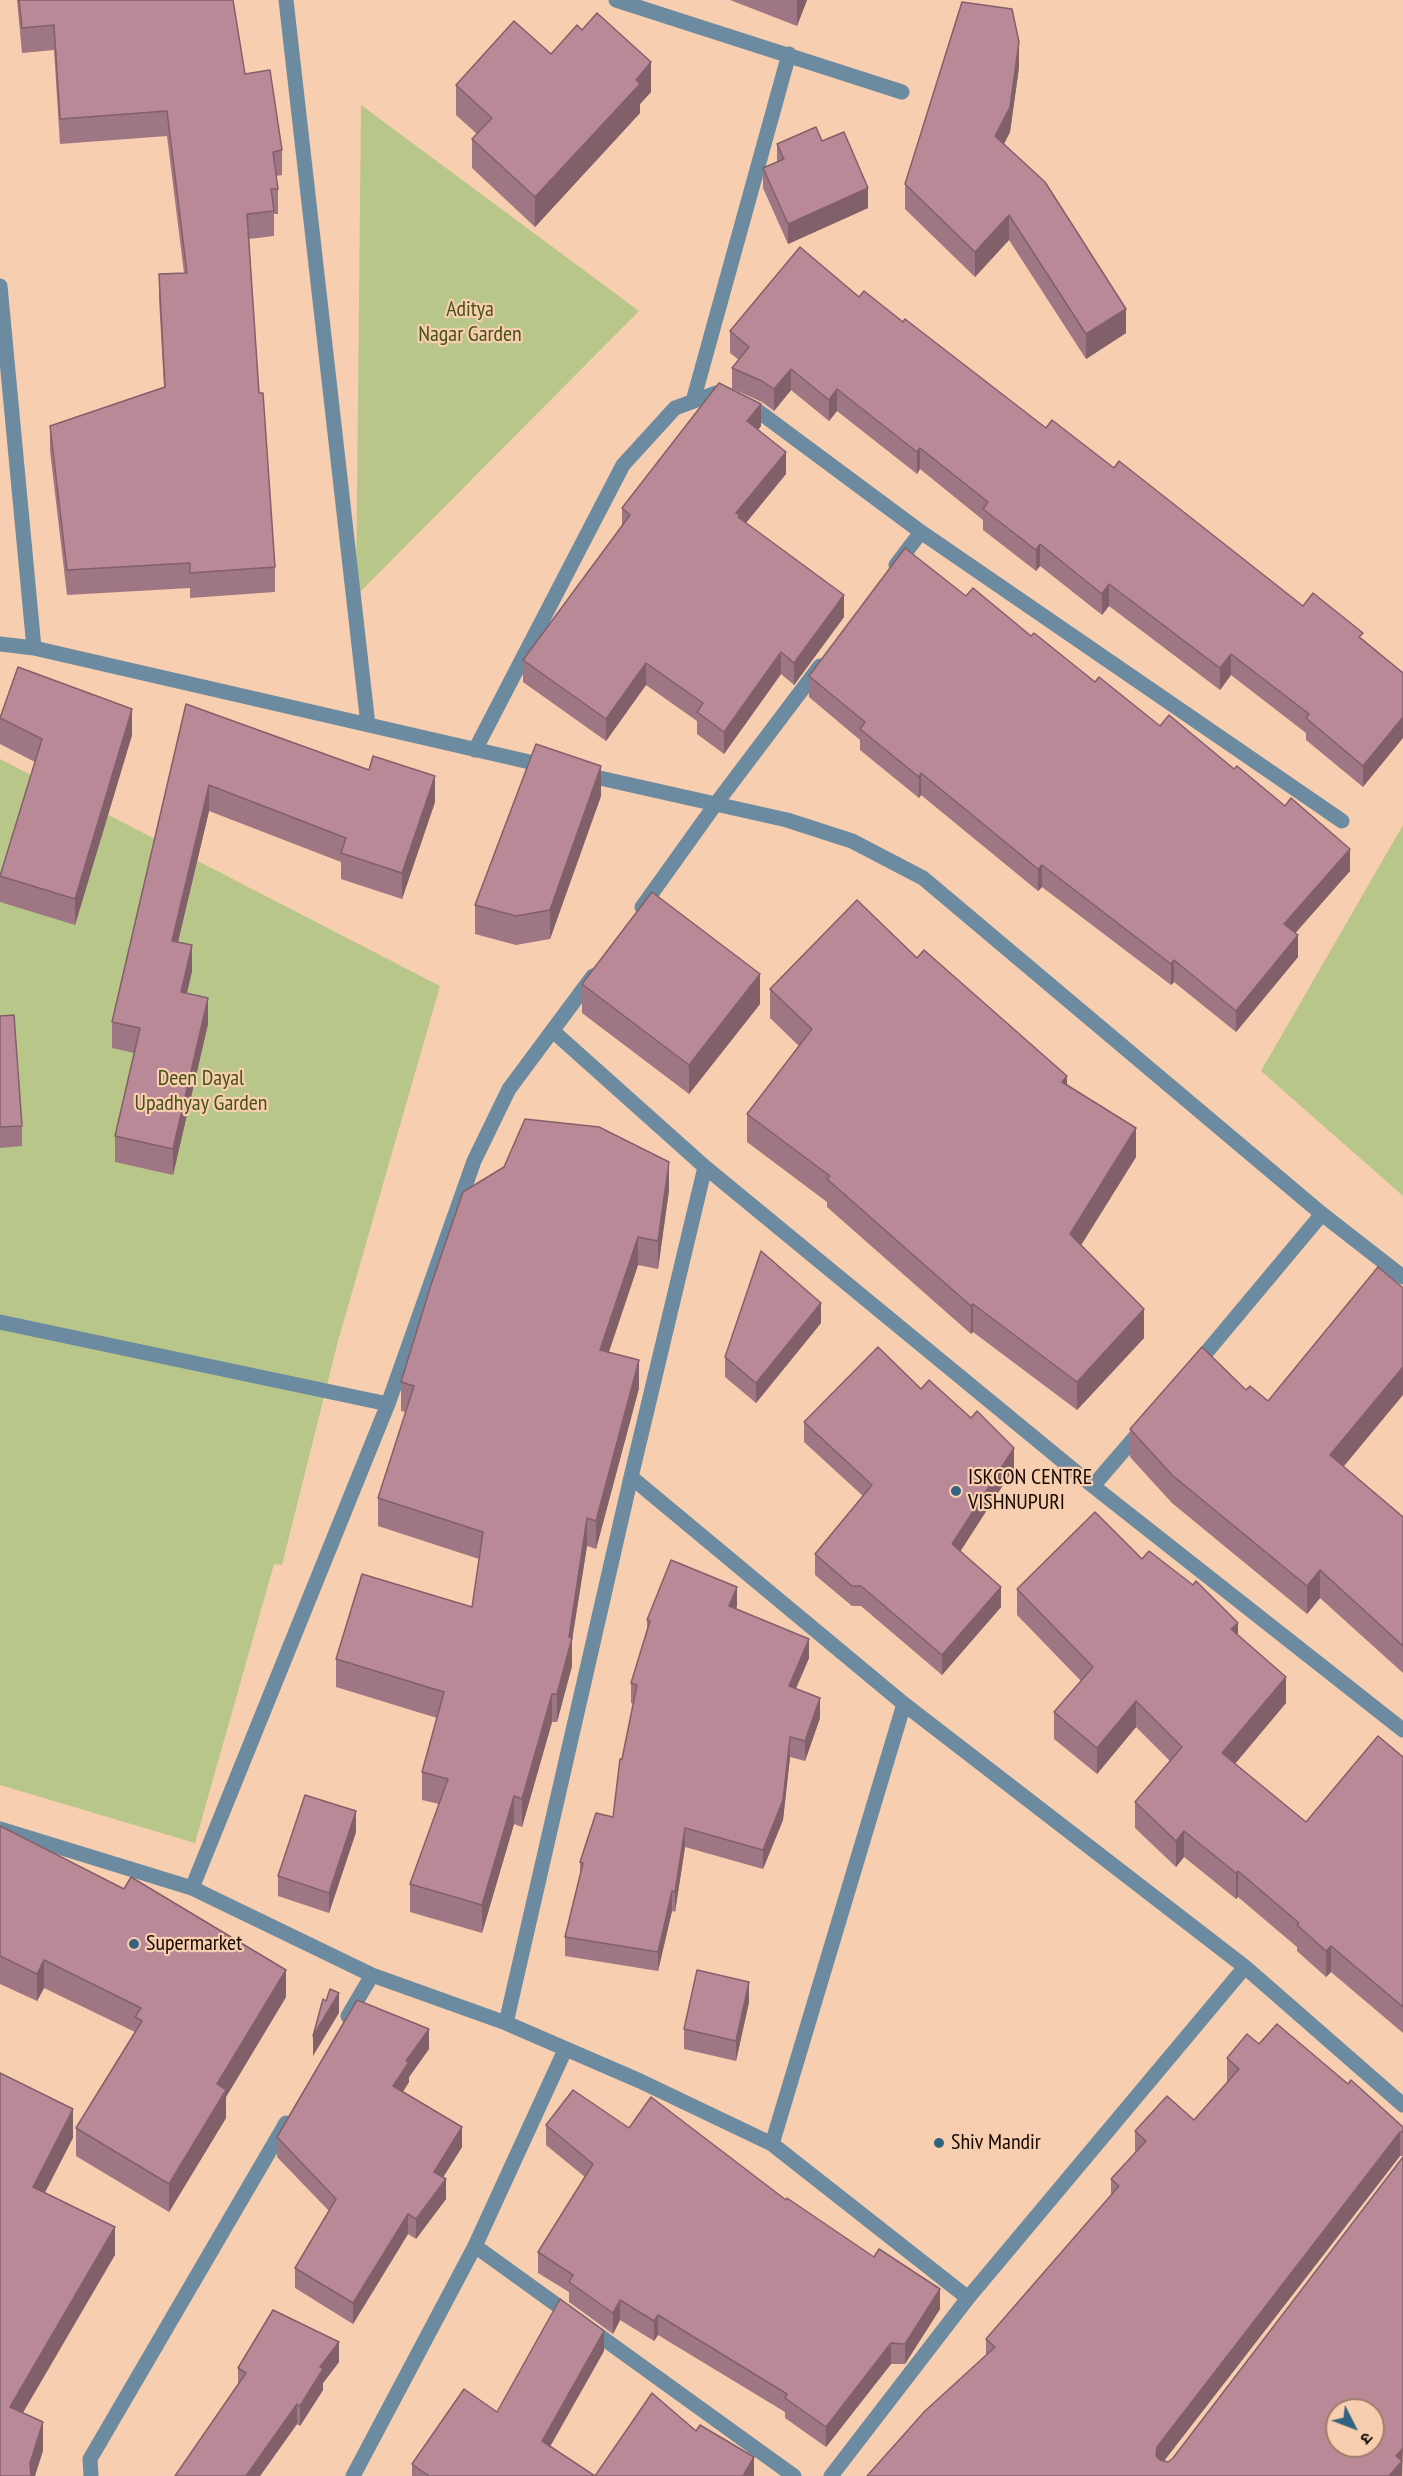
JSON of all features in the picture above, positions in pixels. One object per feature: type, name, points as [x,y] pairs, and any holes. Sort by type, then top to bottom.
[{"type":"street","points":[[286,0],[368,725]]},
{"type":"street","points":[[616,0],[902,92]]},
{"type":"street","points":[[693,401],[789,54]]},
{"type":"street","points":[[0,286],[34,648]]},
{"type":"street","points":[[475,750],[623,465],[675,408],[716,393],[758,411],[921,532],[1342,821]]},
{"type":"street","points":[[886,579],[921,532]]},
{"type":"street","points":[[0,644],[34,648],[787,820],[852,841],[923,878],[1322,1214],[1403,1277]]},
{"type":"street","points":[[634,918],[715,805],[829,654]]},
{"type":"street","points":[[192,1888],[388,1404],[474,1161],[509,1089],[554,1032],[601,965]]},
{"type":"street","points":[[554,1032],[705,1167],[1094,1486],[1403,1730]]},
{"type":"street","points":[[506,2023],[631,1477],[705,1167]]},
{"type":"street","points":[[1185,1378],[1322,1214]]},
{"type":"street","points":[[0,1322],[388,1404]]},
{"type":"street","points":[[1094,1486],[1155,1414]]},
{"type":"street","points":[[631,1477],[904,1704],[1245,1967],[1403,2105]]},
{"type":"street","points":[[772,2144],[904,1704]]},
{"type":"street","points":[[0,1829],[192,1888],[372,1975],[506,2023],[640,2081],[772,2144],[969,2298]]},
{"type":"street","points":[[831,2476],[969,2298],[1245,1967]]},
{"type":"street","points":[[342,2026],[372,1975]]},
{"type":"street","points":[[360,2474],[475,2246],[565,2050]]},
{"type":"street","points":[[90,2476],[90,2459],[294,2109]]},
{"type":"street","points":[[475,2246],[794,2476]]},
{"type":"green space","name":"Aditya Nagar Garden","points":[[361,105],[639,311],[356,596]]},
{"type":"green space","name":"Deen Dayal Upadhyay Garden","points":[[0,759],[440,986],[338,1341],[282,1565],[274,1564],[195,1843],[0,1785]]},
{"type":"green space","points":[[1403,825],[1403,1196],[1261,1071]]},
{"type":"building","points":[[19,0],[233,0],[245,74],[270,70],[282,150],[273,152],[278,189],[271,189],[274,211],[247,214],[259,393],[263,393],[275,567],[190,573],[190,563],[67,570],[50,426],[165,387],[159,274],[187,273],[167,111],[60,119],[54,25],[22,28]]},
{"type":"building","points":[[962,2],[1012,9],[1019,42],[1010,107],[995,136],[1045,182],[1126,309],[1086,334],[1009,215],[975,252],[905,184]]},
{"type":"building","points":[[597,13],[651,62],[636,80],[640,84],[535,197],[472,139],[492,118],[456,85],[514,21],[551,54],[577,25],[582,30]]},
{"type":"building","points":[[816,127],[822,141],[844,132],[868,188],[788,224],[763,168],[784,159],[777,144]]},
{"type":"building","points":[[800,247],[859,297],[864,291],[903,322],[905,319],[1046,428],[1052,420],[1114,468],[1119,461],[1303,606],[1313,593],[1363,633],[1359,637],[1403,673],[1403,717],[1363,766],[1306,718],[1309,714],[1231,654],[1220,668],[1109,584],[1102,594],[1040,544],[1036,550],[983,509],[988,502],[920,448],[917,452],[837,389],[829,400],[791,369],[774,389],[732,368],[749,347],[730,331]]},
{"type":"building","points":[[719,383],[761,404],[747,421],[786,452],[736,513],[740,515],[738,517],[844,595],[794,663],[781,652],[724,732],[697,712],[703,703],[646,663],[606,719],[523,660],[630,515],[622,508]]},
{"type":"building","points":[[905,548],[966,596],[973,588],[1031,636],[1034,633],[1095,682],[1099,677],[1160,726],[1169,715],[1234,769],[1237,766],[1285,806],[1291,798],[1350,849],[1284,924],[1298,935],[1236,1011],[1174,960],[1171,964],[1042,865],[1038,869],[921,773],[919,777],[860,729],[865,722],[809,676]]},
{"type":"building","points":[[18,667],[132,709],[75,899],[0,876],[42,739],[0,718]]},
{"type":"building","points":[[186,704],[369,770],[373,756],[435,776],[402,873],[341,853],[346,838],[209,785],[172,941],[192,945],[181,992],[208,998],[173,1149],[115,1136],[140,1028],[112,1022]]},
{"type":"building","points":[[536,744],[601,766],[550,910],[516,916],[475,905]]},
{"type":"building","points":[[652,892],[760,974],[689,1065],[582,984]]},
{"type":"building","points":[[857,900],[917,958],[924,950],[1067,1076],[1062,1082],[1136,1128],[1070,1234],[1144,1309],[1077,1382],[973,1304],[971,1306],[827,1179],[830,1176],[747,1114],[812,1029],[770,989]]},
{"type":"building","points":[[14,1015],[22,1126],[0,1127],[0,1016]]},
{"type":"building","points":[[525,1119],[599,1127],[669,1162],[658,1241],[638,1237],[600,1350],[639,1360],[596,1521],[587,1518],[569,1637],[572,1638],[557,1694],[552,1694],[522,1799],[514,1796],[482,1905],[410,1884],[448,1779],[422,1772],[444,1692],[336,1659],[362,1574],[472,1607],[483,1532],[378,1498],[414,1386],[401,1382],[463,1192],[504,1167]]},
{"type":"building","points":[[761,1251],[821,1303],[756,1383],[725,1357]]},
{"type":"building","points":[[1378,1267],[1403,1288],[1403,1367],[1330,1455],[1403,1517],[1403,1646],[1320,1570],[1307,1586],[1172,1475],[1130,1429],[1202,1347],[1246,1390],[1250,1386],[1268,1401]]},
{"type":"building","points":[[878,1347],[921,1389],[929,1380],[971,1418],[977,1411],[1014,1448],[952,1544],[1001,1587],[942,1655],[861,1586],[852,1586],[815,1554],[872,1485],[804,1422]]},
{"type":"building","points":[[1095,1512],[1142,1559],[1149,1551],[1193,1585],[1196,1581],[1238,1623],[1231,1629],[1286,1677],[1222,1753],[1306,1822],[1378,1736],[1403,1757],[1403,2007],[1331,1946],[1326,1951],[1297,1925],[1299,1923],[1238,1871],[1236,1873],[1184,1831],[1176,1841],[1135,1802],[1182,1747],[1136,1701],[1097,1748],[1054,1712],[1093,1667],[1017,1589]]},
{"type":"building","points":[[671,1560],[737,1587],[729,1606],[809,1639],[789,1686],[820,1698],[805,1741],[790,1737],[783,1800],[763,1850],[685,1828],[675,1892],[672,1891],[658,1952],[565,1937],[583,1863],[580,1862],[596,1813],[613,1817],[620,1759],[622,1759],[637,1685],[631,1683],[650,1621],[647,1620]]},
{"type":"building","points":[[305,1795],[356,1811],[329,1893],[278,1876]]},
{"type":"building","points":[[0,1826],[124,1889],[131,1877],[286,1970],[217,2084],[226,2090],[169,2184],[76,2128],[142,2021],[135,2017],[141,2008],[44,1960],[37,1974],[0,1956]]},
{"type":"building","points":[[697,1970],[749,1982],[736,2041],[684,2029]]},
{"type":"building","points":[[330,1989],[339,1993],[313,2036],[323,1999],[326,2001]]},
{"type":"building","points":[[357,2000],[429,2029],[406,2061],[409,2062],[393,2086],[462,2127],[434,2172],[446,2179],[416,2219],[408,2214],[353,2303],[295,2268],[336,2199],[277,2137]]},
{"type":"building","points":[[1277,2024],[1348,2084],[1351,2080],[1403,2127],[1403,2132],[1400,2132],[1157,2447],[1156,2456],[1168,2462],[1173,2458],[1403,2157],[1403,2448],[1396,2456],[1402,2461],[1389,2476],[867,2476],[925,2411],[995,2347],[986,2339],[1119,2186],[1111,2179],[1146,2141],[1135,2131],[1167,2096],[1194,2120],[1239,2069],[1227,2058],[1247,2034],[1259,2044]]},
{"type":"building","points":[[0,2073],[73,2109],[33,2187],[115,2227],[10,2407],[43,2422],[30,2463],[31,2476],[0,2476]]},
{"type":"building","points":[[573,2090],[629,2128],[651,2097],[786,2200],[787,2198],[874,2257],[879,2249],[940,2289],[905,2344],[891,2343],[826,2427],[785,2398],[787,2394],[658,2315],[654,2321],[620,2300],[613,2313],[569,2282],[573,2275],[538,2252],[593,2164],[546,2125]]},
{"type":"building","points":[[560,2299],[604,2331],[542,2441],[595,2476],[429,2476],[412,2464],[464,2389],[497,2412]]},
{"type":"building","points":[[273,2310],[339,2342],[320,2367],[323,2369],[300,2406],[297,2404],[246,2476],[175,2476],[246,2373],[238,2368]]},
{"type":"building","points":[[652,2393],[696,2431],[700,2425],[754,2457],[743,2476],[595,2476]]},
{"type":"place","name":"ISKCON CENTRE VISHNUPURI","points":[[956,1491]]},
{"type":"place","name":"Supermarket","points":[[134,1944]]},
{"type":"place","name":"Shiv Mandir","points":[[939,2143]]}]
